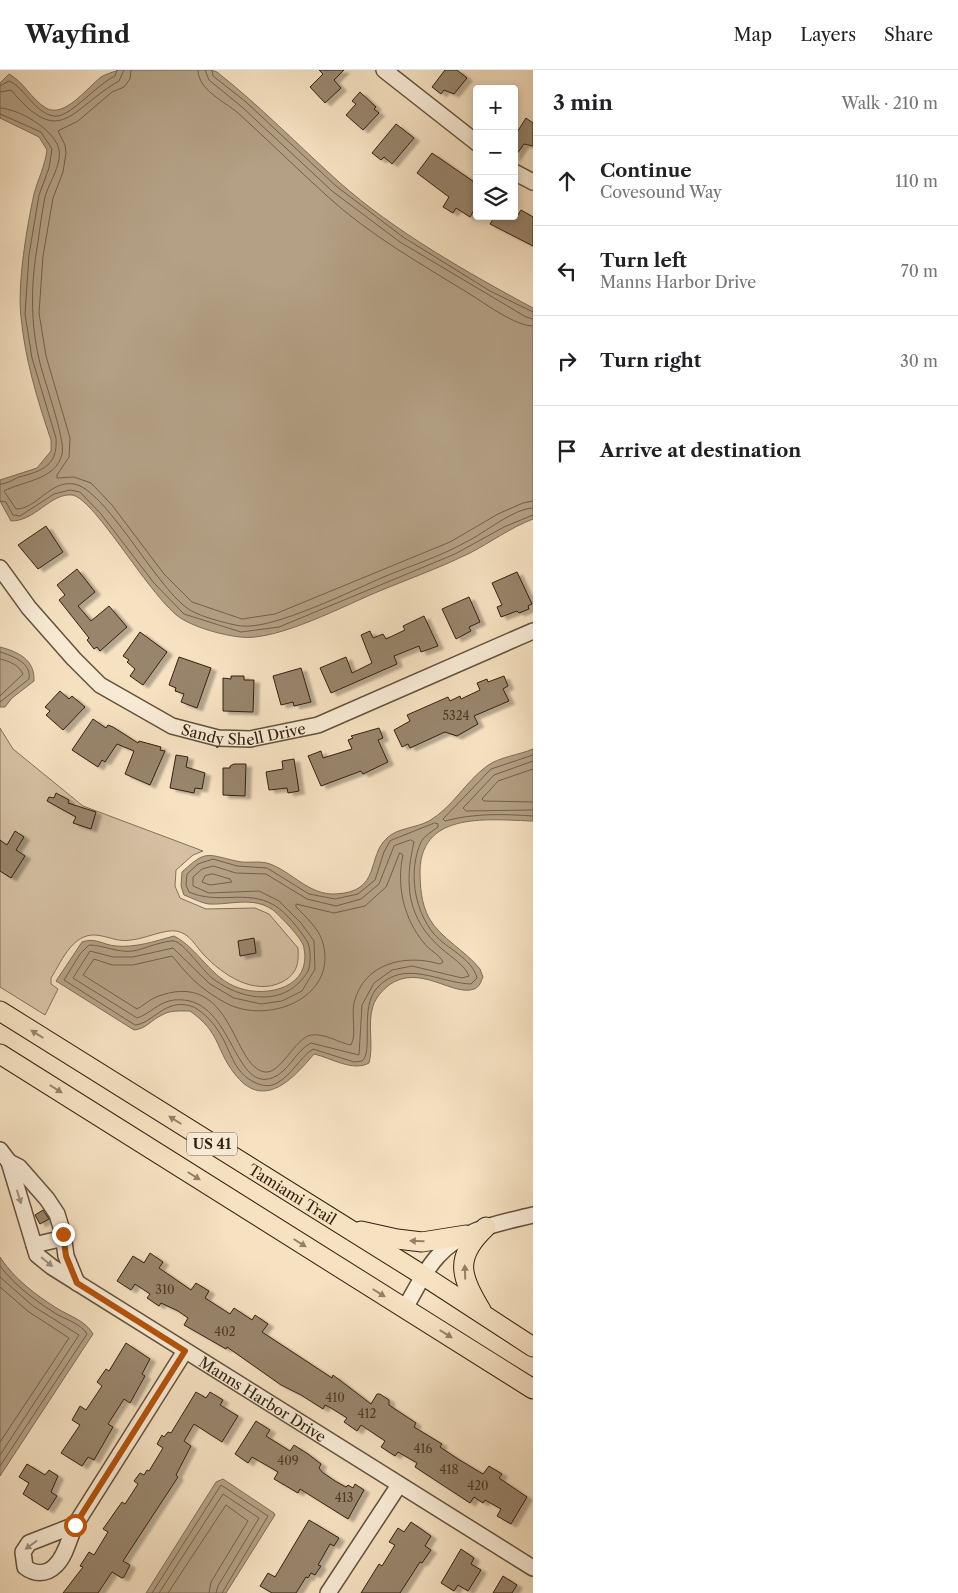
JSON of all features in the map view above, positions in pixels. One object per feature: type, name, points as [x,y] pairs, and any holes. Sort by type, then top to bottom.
[{"type":"main road","name":"Tamiami Trail","points":[[0,1011],[424,1276],[533,1347]]},
{"type":"main road","name":"US 41","points":[[0,1054],[533,1389]]},
{"type":"main road","points":[[484,1316],[466,1286],[463,1271],[466,1254],[473,1239],[486,1227]]},
{"type":"main road","points":[[347,1228],[397,1240],[422,1242],[466,1235]]},
{"type":"street","points":[[384,70],[473,141]]},
{"type":"street","points":[[518,174],[533,182]]},
{"type":"street","name":"Sandy Shell Drive","points":[[0,568],[29,608],[74,660],[100,685],[172,726],[218,738],[250,739],[318,725],[533,631]]},
{"type":"street","name":"Manns Harbor Drive","points":[[0,1150],[9,1162],[37,1255],[77,1283],[533,1568]]},
{"type":"street","points":[[9,1162],[19,1167],[47,1199],[57,1214],[64,1238],[66,1256],[77,1283]]},
{"type":"street","points":[[404,1308],[438,1256],[466,1235],[486,1227],[533,1215]]},
{"type":"street","points":[[34,1246],[64,1238]]},
{"type":"street","points":[[75,1525],[185,1351]]},
{"type":"street","points":[[328,1593],[399,1485]]},
{"type":"shaded area","points":[[0,728],[13,749],[83,806],[203,851],[193,855],[176,870],[175,886],[180,898],[206,909],[255,908],[269,914],[298,948],[296,968],[291,976],[271,986],[250,985],[220,970],[185,934],[171,931],[127,940],[92,935],[77,941],[70,947],[51,978],[51,984],[58,989],[45,1015],[0,987]]},
{"type":"water","points":[[119,70],[211,70],[217,72],[264,112],[360,200],[432,250],[533,308],[533,519],[470,553],[437,568],[312,621],[273,634],[255,637],[240,637],[218,633],[182,619],[155,592],[95,513],[82,500],[72,495],[57,498],[28,517],[11,521],[0,501],[0,480],[37,468],[51,451],[51,440],[36,394],[29,364],[20,304],[23,256],[28,222],[47,150],[39,137],[0,118],[0,83],[9,74],[19,81],[36,100],[46,108],[53,110],[68,106],[101,77]]},
{"type":"water","points":[[0,647],[19,654],[29,662],[34,674],[34,681],[12,698],[5,707],[0,707]]},
{"type":"water","points":[[533,749],[533,821],[479,820],[462,823],[446,828],[433,837],[424,851],[420,870],[420,882],[426,912],[440,932],[480,969],[483,977],[480,984],[474,989],[456,989],[412,977],[401,979],[389,985],[376,1000],[371,1013],[369,1063],[356,1066],[349,1065],[314,1054],[297,1073],[277,1088],[267,1091],[256,1090],[245,1084],[234,1073],[213,1034],[190,1011],[168,1012],[142,1028],[134,1030],[56,981],[82,942],[91,940],[116,946],[131,946],[174,936],[183,941],[212,971],[229,984],[250,991],[274,990],[285,986],[295,980],[301,972],[305,961],[303,944],[291,928],[273,910],[258,903],[209,904],[184,895],[181,886],[182,872],[196,860],[212,856],[240,862],[270,864],[317,891],[335,894],[350,892],[360,887],[367,880],[377,854],[387,838],[401,830],[429,821],[445,809],[472,779],[487,766],[503,758]]},
{"type":"water","points":[[0,1257],[26,1286],[58,1309],[82,1322],[93,1334],[0,1476]]},
{"type":"water","points":[[223,1479],[275,1515],[226,1593],[146,1593],[216,1482]]},
{"type":"building","points":[[319,70],[344,70],[334,80],[341,88],[325,103],[310,87],[323,74]]},
{"type":"building","points":[[445,70],[457,70],[467,78],[454,94],[444,90],[441,94],[432,87]]},
{"type":"building","points":[[360,92],[376,107],[374,109],[379,113],[363,130],[346,115],[356,104],[352,101]]},
{"type":"building","points":[[526,118],[533,123],[533,146],[524,144],[518,152],[518,131]]},
{"type":"building","points":[[396,124],[414,138],[392,164],[384,157],[381,160],[372,153]]},
{"type":"building","points":[[432,153],[473,181],[473,212],[470,217],[456,208],[453,213],[443,207],[449,197],[417,173]]},
{"type":"building","points":[[521,210],[533,217],[533,246],[490,224],[492,220],[518,220]]},
{"type":"building","points":[[46,526],[63,552],[38,569],[18,545]]},
{"type":"building","points":[[77,569],[95,592],[78,606],[91,621],[109,606],[127,627],[100,651],[97,647],[94,649],[87,640],[89,638],[59,600],[65,595],[57,585]]},
{"type":"building","points":[[517,572],[532,604],[528,606],[529,609],[501,617],[497,607],[502,605],[492,583]]},
{"type":"building","points":[[469,597],[480,622],[469,627],[471,631],[456,639],[442,609]]},
{"type":"building","points":[[424,616],[438,646],[421,652],[419,646],[394,656],[397,664],[331,693],[320,668],[346,657],[352,673],[372,663],[361,635],[370,631],[373,638],[383,634],[386,639],[405,630],[403,626]]},
{"type":"building","points":[[140,632],[167,652],[143,685],[130,676],[135,669],[127,662],[129,660],[123,656]]},
{"type":"building","points":[[179,657],[211,668],[197,708],[181,702],[184,694],[175,691],[176,688],[169,685]]},
{"type":"building","points":[[301,668],[311,702],[294,706],[293,702],[281,705],[273,676]]},
{"type":"building","points":[[231,676],[244,676],[244,680],[254,680],[253,712],[223,711],[223,678],[231,679]]},
{"type":"building","points":[[504,676],[508,686],[503,689],[509,701],[474,716],[478,724],[457,736],[445,732],[410,748],[408,744],[402,747],[394,730],[410,721],[407,715],[448,697],[450,701],[460,696],[461,699],[480,690],[477,683],[487,679],[488,682]]},
{"type":"building","points":[[60,691],[69,699],[72,696],[85,707],[63,730],[46,715],[50,711],[45,707]]},
{"type":"building","points":[[93,719],[106,728],[108,725],[113,727],[138,743],[139,741],[161,747],[160,750],[165,751],[150,785],[125,774],[134,751],[117,744],[105,762],[102,760],[98,767],[72,750]]},
{"type":"building","points":[[379,728],[383,738],[378,740],[388,762],[363,774],[361,771],[321,786],[308,756],[321,751],[323,758],[352,749],[348,740],[353,738],[351,736]]},
{"type":"building","points":[[176,755],[188,757],[186,767],[205,773],[202,789],[195,788],[194,793],[170,788]]},
{"type":"building","points":[[294,759],[299,791],[288,793],[287,788],[269,790],[266,772],[283,769],[282,761]]},
{"type":"building","points":[[234,764],[246,764],[245,796],[223,795],[223,768],[230,768]]},
{"type":"building","points":[[56,793],[69,800],[68,803],[96,812],[91,829],[73,823],[76,817],[47,801],[49,797],[54,798]]},
{"type":"building","points":[[15,831],[24,837],[16,850],[25,856],[11,878],[0,871],[0,840],[7,845]]},
{"type":"building","points":[[254,938],[256,953],[240,956],[238,941]]},
{"type":"building","points":[[43,1210],[49,1219],[40,1224],[35,1215]]},
{"type":"building","points":[[150,1253],[163,1262],[159,1268],[191,1290],[196,1283],[209,1291],[205,1298],[230,1314],[234,1308],[252,1320],[255,1315],[268,1324],[262,1332],[332,1378],[333,1375],[371,1404],[377,1394],[389,1400],[389,1405],[416,1423],[414,1427],[442,1444],[440,1447],[458,1459],[483,1474],[489,1466],[502,1474],[499,1478],[527,1497],[511,1524],[497,1516],[501,1509],[485,1500],[483,1503],[474,1497],[470,1503],[415,1467],[417,1463],[398,1452],[395,1456],[381,1447],[385,1441],[361,1425],[357,1431],[344,1422],[347,1418],[331,1408],[325,1405],[323,1409],[281,1385],[227,1347],[226,1349],[184,1325],[188,1318],[161,1303],[159,1306],[147,1298],[150,1294],[135,1284],[131,1290],[117,1281],[133,1256],[144,1263]]},
{"type":"building","points":[[126,1343],[150,1359],[142,1374],[145,1376],[130,1403],[124,1399],[108,1424],[113,1427],[94,1460],[88,1457],[82,1466],[61,1453],[80,1425],[72,1420],[80,1406],[86,1410],[102,1386],[97,1382],[106,1369],[109,1371]]},
{"type":"building","points":[[196,1392],[206,1398],[210,1392],[223,1400],[220,1405],[238,1416],[222,1442],[194,1424],[184,1441],[191,1446],[176,1475],[178,1477],[123,1561],[130,1565],[124,1577],[122,1578],[112,1572],[98,1593],[63,1593],[83,1567],[80,1566],[89,1552],[94,1555],[108,1532],[103,1529],[122,1502],[125,1504],[138,1484],[134,1481],[140,1473],[144,1475],[147,1470],[149,1471],[163,1448],[157,1444],[162,1435],[164,1437],[168,1432],[171,1433]]},
{"type":"building","points":[[256,1421],[270,1430],[266,1436],[290,1451],[294,1445],[308,1454],[321,1464],[319,1468],[322,1472],[335,1481],[346,1487],[348,1485],[353,1488],[355,1484],[364,1490],[348,1519],[300,1489],[298,1493],[274,1479],[278,1472],[252,1457],[248,1463],[235,1454]]},
{"type":"building","points":[[27,1464],[45,1475],[49,1470],[58,1476],[51,1492],[57,1496],[48,1510],[23,1494],[29,1483],[19,1477]]},
{"type":"building","points":[[309,1520],[339,1538],[334,1546],[330,1544],[318,1565],[321,1566],[315,1575],[311,1573],[308,1578],[306,1577],[296,1593],[272,1593],[260,1586],[268,1573],[275,1577]]},
{"type":"building","points":[[411,1522],[431,1536],[425,1546],[431,1550],[422,1563],[420,1562],[400,1593],[361,1593],[379,1564],[382,1566],[395,1545],[389,1542],[398,1528],[404,1532]]},
{"type":"building","points":[[461,1549],[474,1558],[471,1564],[481,1570],[468,1591],[458,1585],[454,1591],[441,1583]]},
{"type":"building","points":[[503,1576],[517,1585],[512,1593],[493,1593]]},
{"type":"route","points":[[63,1234],[66,1256],[77,1283],[185,1351],[75,1525]]}]
